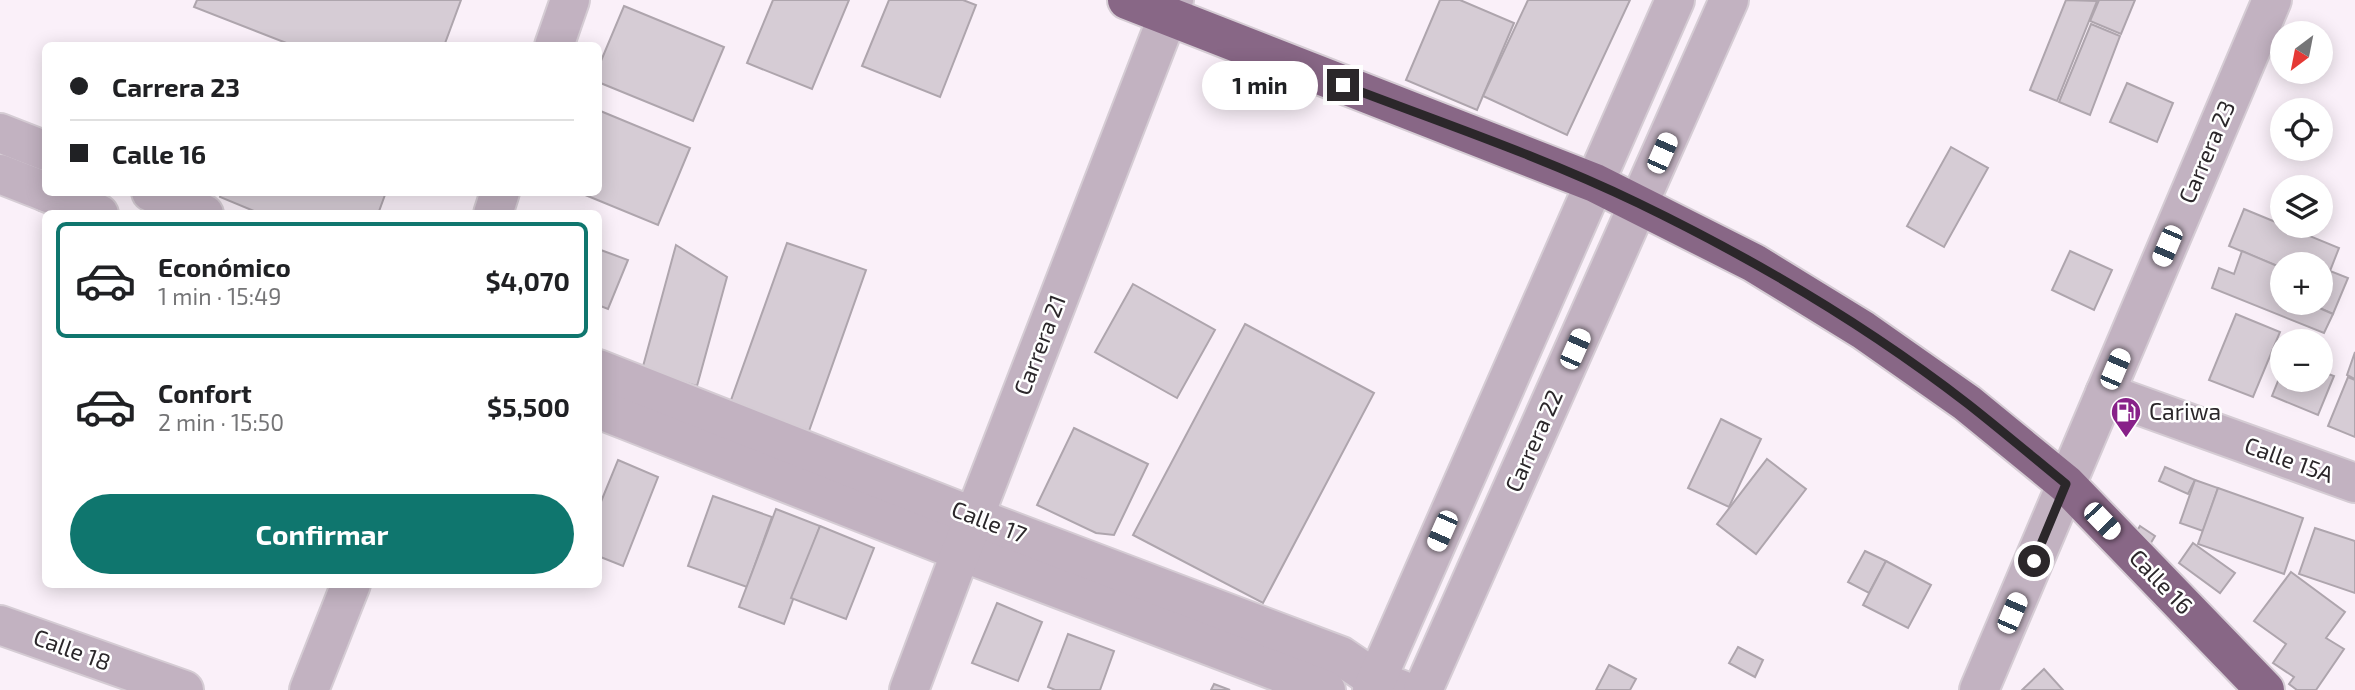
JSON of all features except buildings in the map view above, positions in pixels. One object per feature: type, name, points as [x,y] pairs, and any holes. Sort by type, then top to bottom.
[{"type":"highway","name":"Calle 16","points":[[1127,0],[1170,8],[1595,183],[1754,263],[1863,330],[1967,403],[2066,484],[2264,690]]},
{"type":"street","points":[[555,42],[570,0]]},
{"type":"street","points":[[1336,690],[1383,687],[1675,0]]},
{"type":"street","name":"Carrera 22","points":[[1423,690],[1729,0]]},
{"type":"street","name":"Carrera 23","points":[[1979,690],[2272,0]]},
{"type":"street","name":"Carrera 21","points":[[909,690],[1170,8]]},
{"type":"street","points":[[0,133],[42,149]]},
{"type":"street","points":[[0,174],[42,190]]},
{"type":"street","points":[[56,196],[89,210]]},
{"type":"street","points":[[161,196],[194,210]]},
{"type":"street","name":"Calle 17","points":[[602,371],[974,517],[1341,656],[1383,687]]},
{"type":"street","name":"Calle 15A","points":[[2105,393],[2355,483]]},
{"type":"street","name":"Calle 17","points":[[602,411],[961,552],[1326,690]]},
{"type":"street","points":[[309,690],[349,588]]},
{"type":"street","name":"Calle 18","points":[[0,625],[184,690]]},
{"type":"place","name":"Cariwa","points":[[2126,439]]},
{"type":"route","points":[[1343,85],[1595,183],[1640,204],[1754,263],[1863,330],[1967,403],[2066,484],[2034,561]]}]
